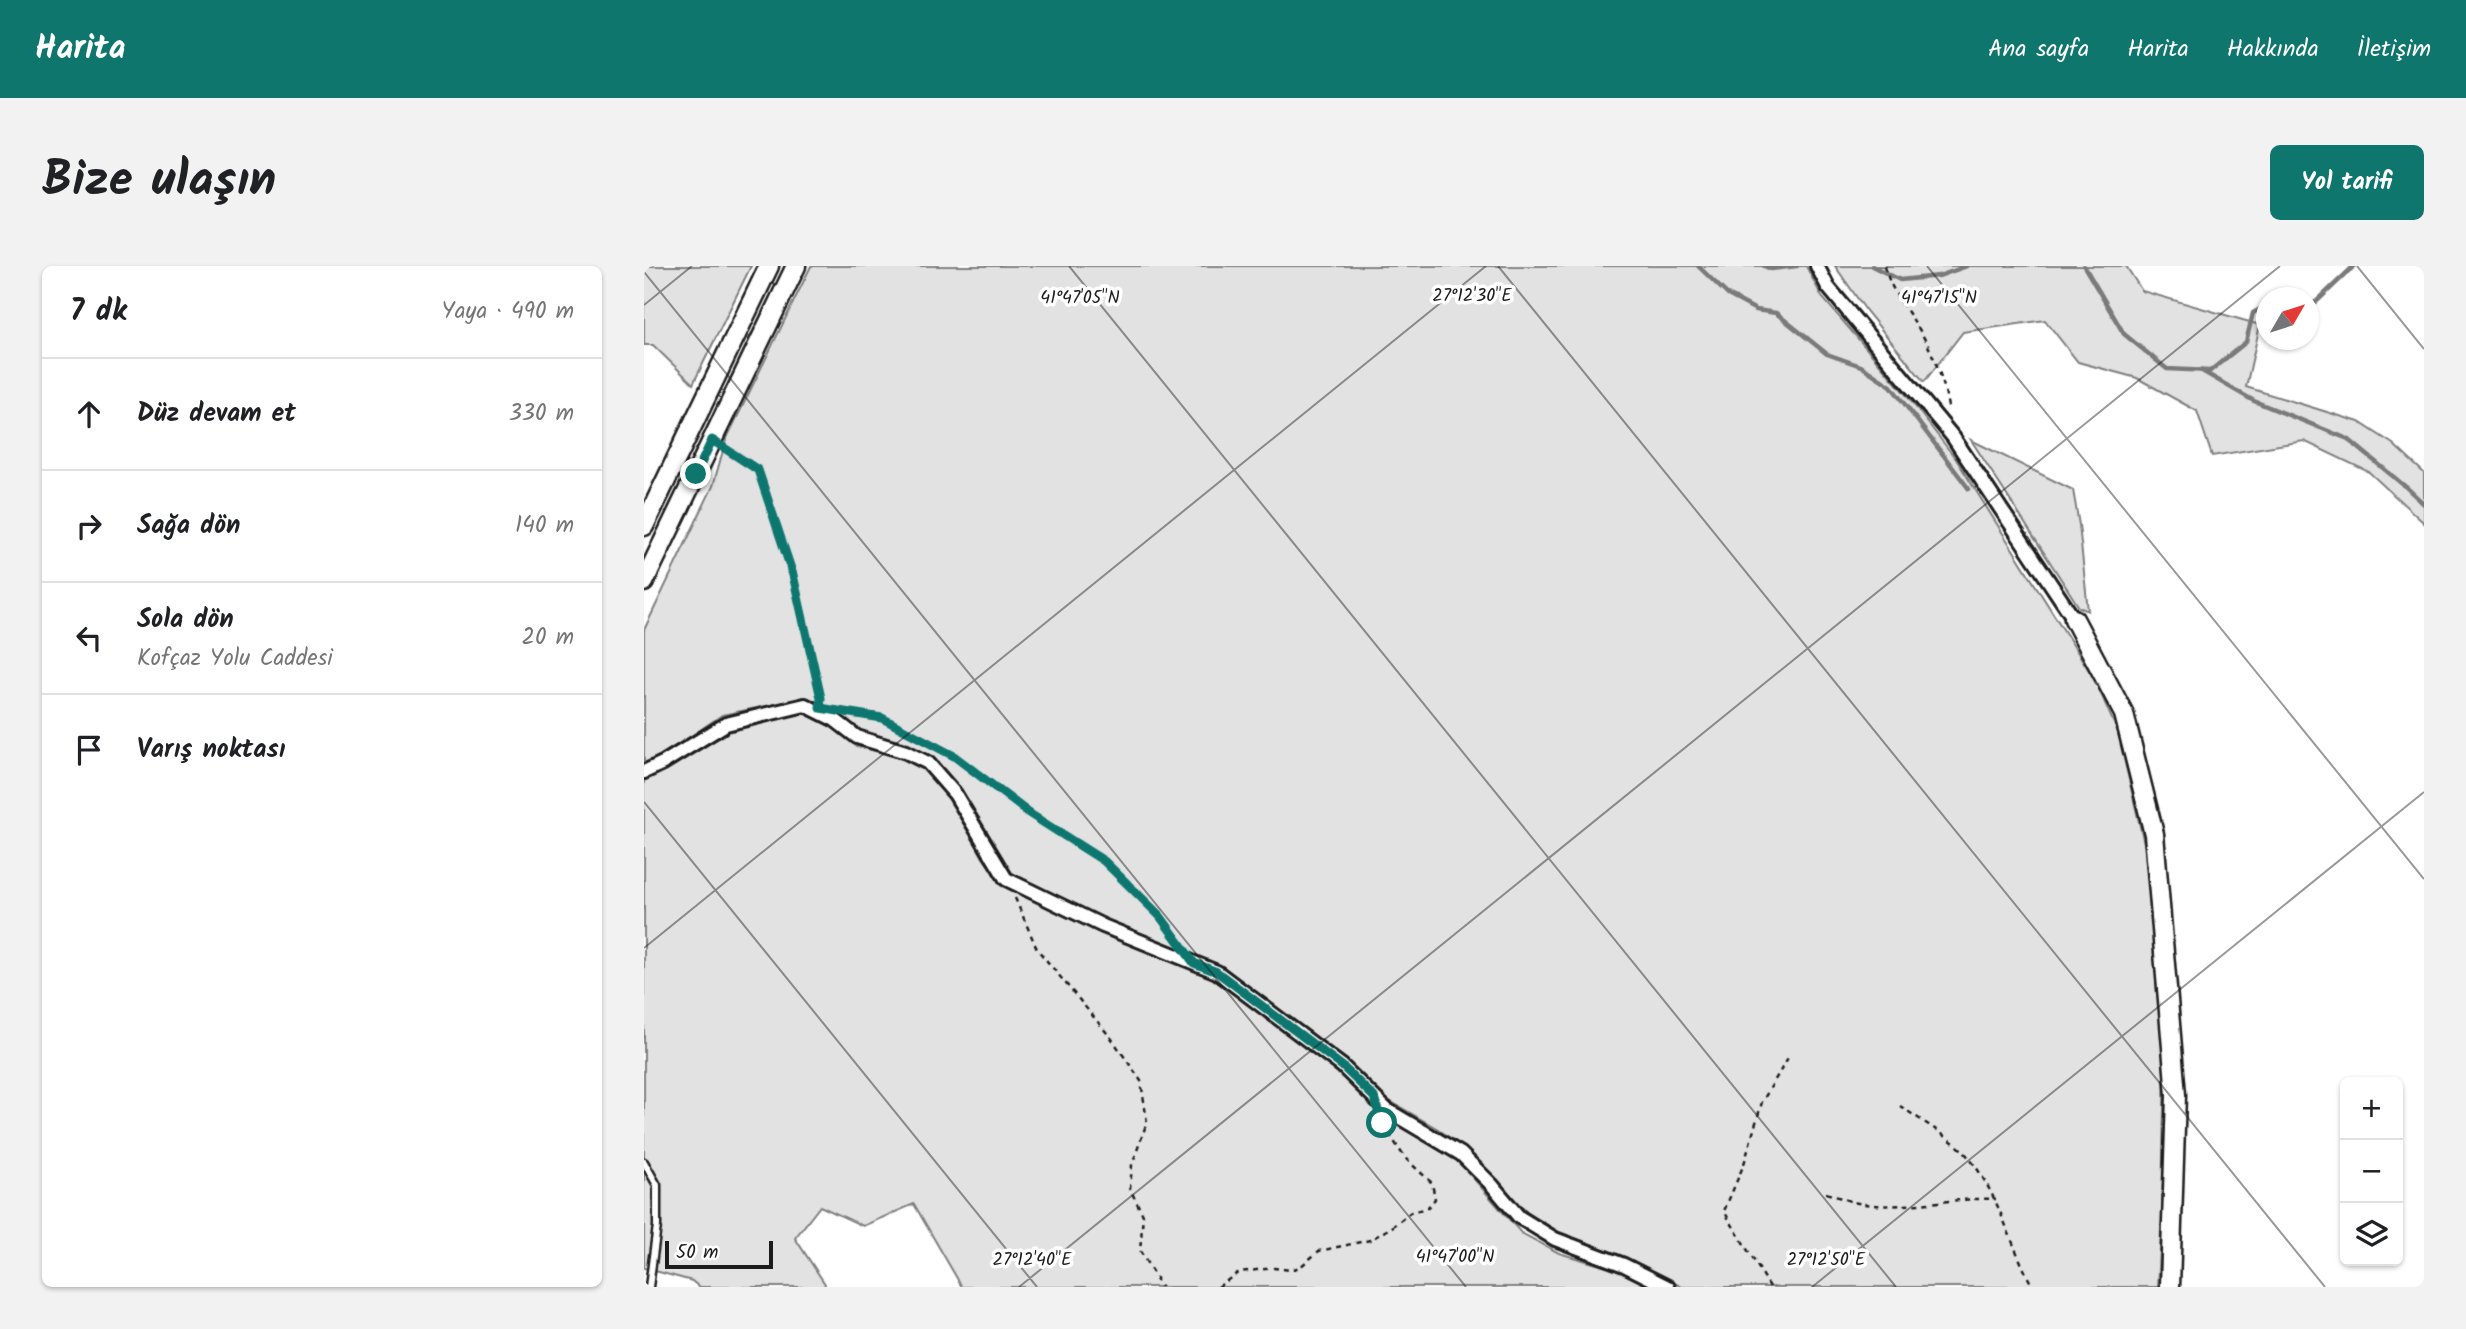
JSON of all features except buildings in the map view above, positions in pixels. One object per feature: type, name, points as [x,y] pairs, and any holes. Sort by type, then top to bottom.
[{"type":"street","points":[[644,526],[769,266]]},
{"type":"street","points":[[644,582],[796,266]]},
{"type":"street","points":[[1817,266],[1828,287],[1950,433],[2074,618],[2124,714],[2154,834],[2176,1095],[2170,1287]]},
{"type":"street","points":[[644,772],[726,724],[805,705],[835,720],[857,737],[906,752],[928,764],[956,794],[1006,879],[1103,926],[1217,972],[1342,1066],[1387,1110],[1461,1154],[1519,1217],[1555,1239],[1624,1265],[1668,1287]]},
{"type":"lane","points":[[644,1162],[657,1185],[657,1226],[649,1287]]},
{"type":"path","points":[[1885,266],[1893,289],[1918,326],[1947,391],[1950,433]]},
{"type":"path","points":[[712,440],[758,470],[793,575],[821,698],[820,708],[805,705]]},
{"type":"path","points":[[845,712],[882,718],[954,756],[1030,814],[1104,861],[1160,916],[1194,963]]},
{"type":"path","points":[[1006,879],[1037,949],[1112,1039],[1141,1081],[1147,1122],[1132,1165],[1130,1189],[1143,1215],[1140,1251],[1161,1287]]},
{"type":"path","points":[[1770,1287],[1724,1211],[1744,1164],[1762,1102],[1789,1056]]},
{"type":"path","points":[[1900,1106],[1965,1152],[1996,1199],[2023,1269],[2033,1287]]},
{"type":"path","points":[[1218,1287],[1239,1272],[1274,1268],[1290,1270],[1300,1267],[1319,1251],[1370,1240],[1412,1212],[1427,1208],[1435,1199],[1432,1183],[1405,1158],[1382,1123]]},
{"type":"path","points":[[1826,1193],[1859,1203],[1886,1204],[1968,1198],[1996,1199]]},
{"type":"shaded area","points":[[644,266],[751,266],[693,384],[653,345],[644,345]]},
{"type":"shaded area","points":[[811,266],[1806,266],[1822,297],[1903,391],[1956,459],[2095,680],[2118,733],[2147,856],[2165,1054],[2158,1287],[1682,1287],[1627,1258],[1559,1235],[1527,1212],[1469,1152],[1438,1129],[1378,1094],[1218,967],[1109,922],[1012,873],[962,790],[929,755],[907,743],[859,731],[846,719],[805,698],[722,715],[665,754],[644,764],[644,630],[713,486],[726,440]]},
{"type":"shaded area","points":[[1835,266],[2126,266],[2142,291],[2256,324],[2256,343],[2246,387],[2359,422],[2393,444],[2424,473],[2424,523],[2369,472],[2304,441],[2212,456],[2197,411],[2137,378],[2078,362],[2045,320],[1963,332],[1924,382],[1867,312]]},
{"type":"shaded area","points":[[1971,440],[2073,490],[2088,611],[2079,607]]},
{"type":"shaded area","points":[[805,711],[829,723],[856,746],[908,759],[924,768],[953,800],[983,858],[1004,886],[1215,978],[1337,1069],[1392,1121],[1460,1163],[1521,1233],[1559,1253],[1624,1272],[1653,1287],[962,1287],[914,1204],[863,1226],[820,1206],[795,1238],[825,1284],[824,1287],[699,1287],[692,1281],[644,1268],[644,778],[728,731]]},
{"type":"waterway","points":[[1698,266],[1728,295],[1756,310],[1776,313],[1827,354],[1861,366],[1891,386],[1969,489]]},
{"type":"waterway","points":[[1764,266],[1771,269],[1797,266]]},
{"type":"waterway","points":[[1872,266],[1900,280],[1939,276],[1967,266]]},
{"type":"waterway","points":[[2084,266],[2124,334],[2167,369],[2210,371],[2246,342],[2253,313],[2256,311]]},
{"type":"waterway","points":[[2319,299],[2354,266]]},
{"type":"waterway","points":[[2202,371],[2254,401],[2348,439],[2424,504]]},
{"type":"route","points":[[696,474],[712,440],[758,470],[793,575],[821,698],[820,708],[882,718],[954,756],[1030,814],[1104,861],[1160,916],[1194,963],[1217,972],[1342,1066],[1374,1097],[1382,1123]]}]
